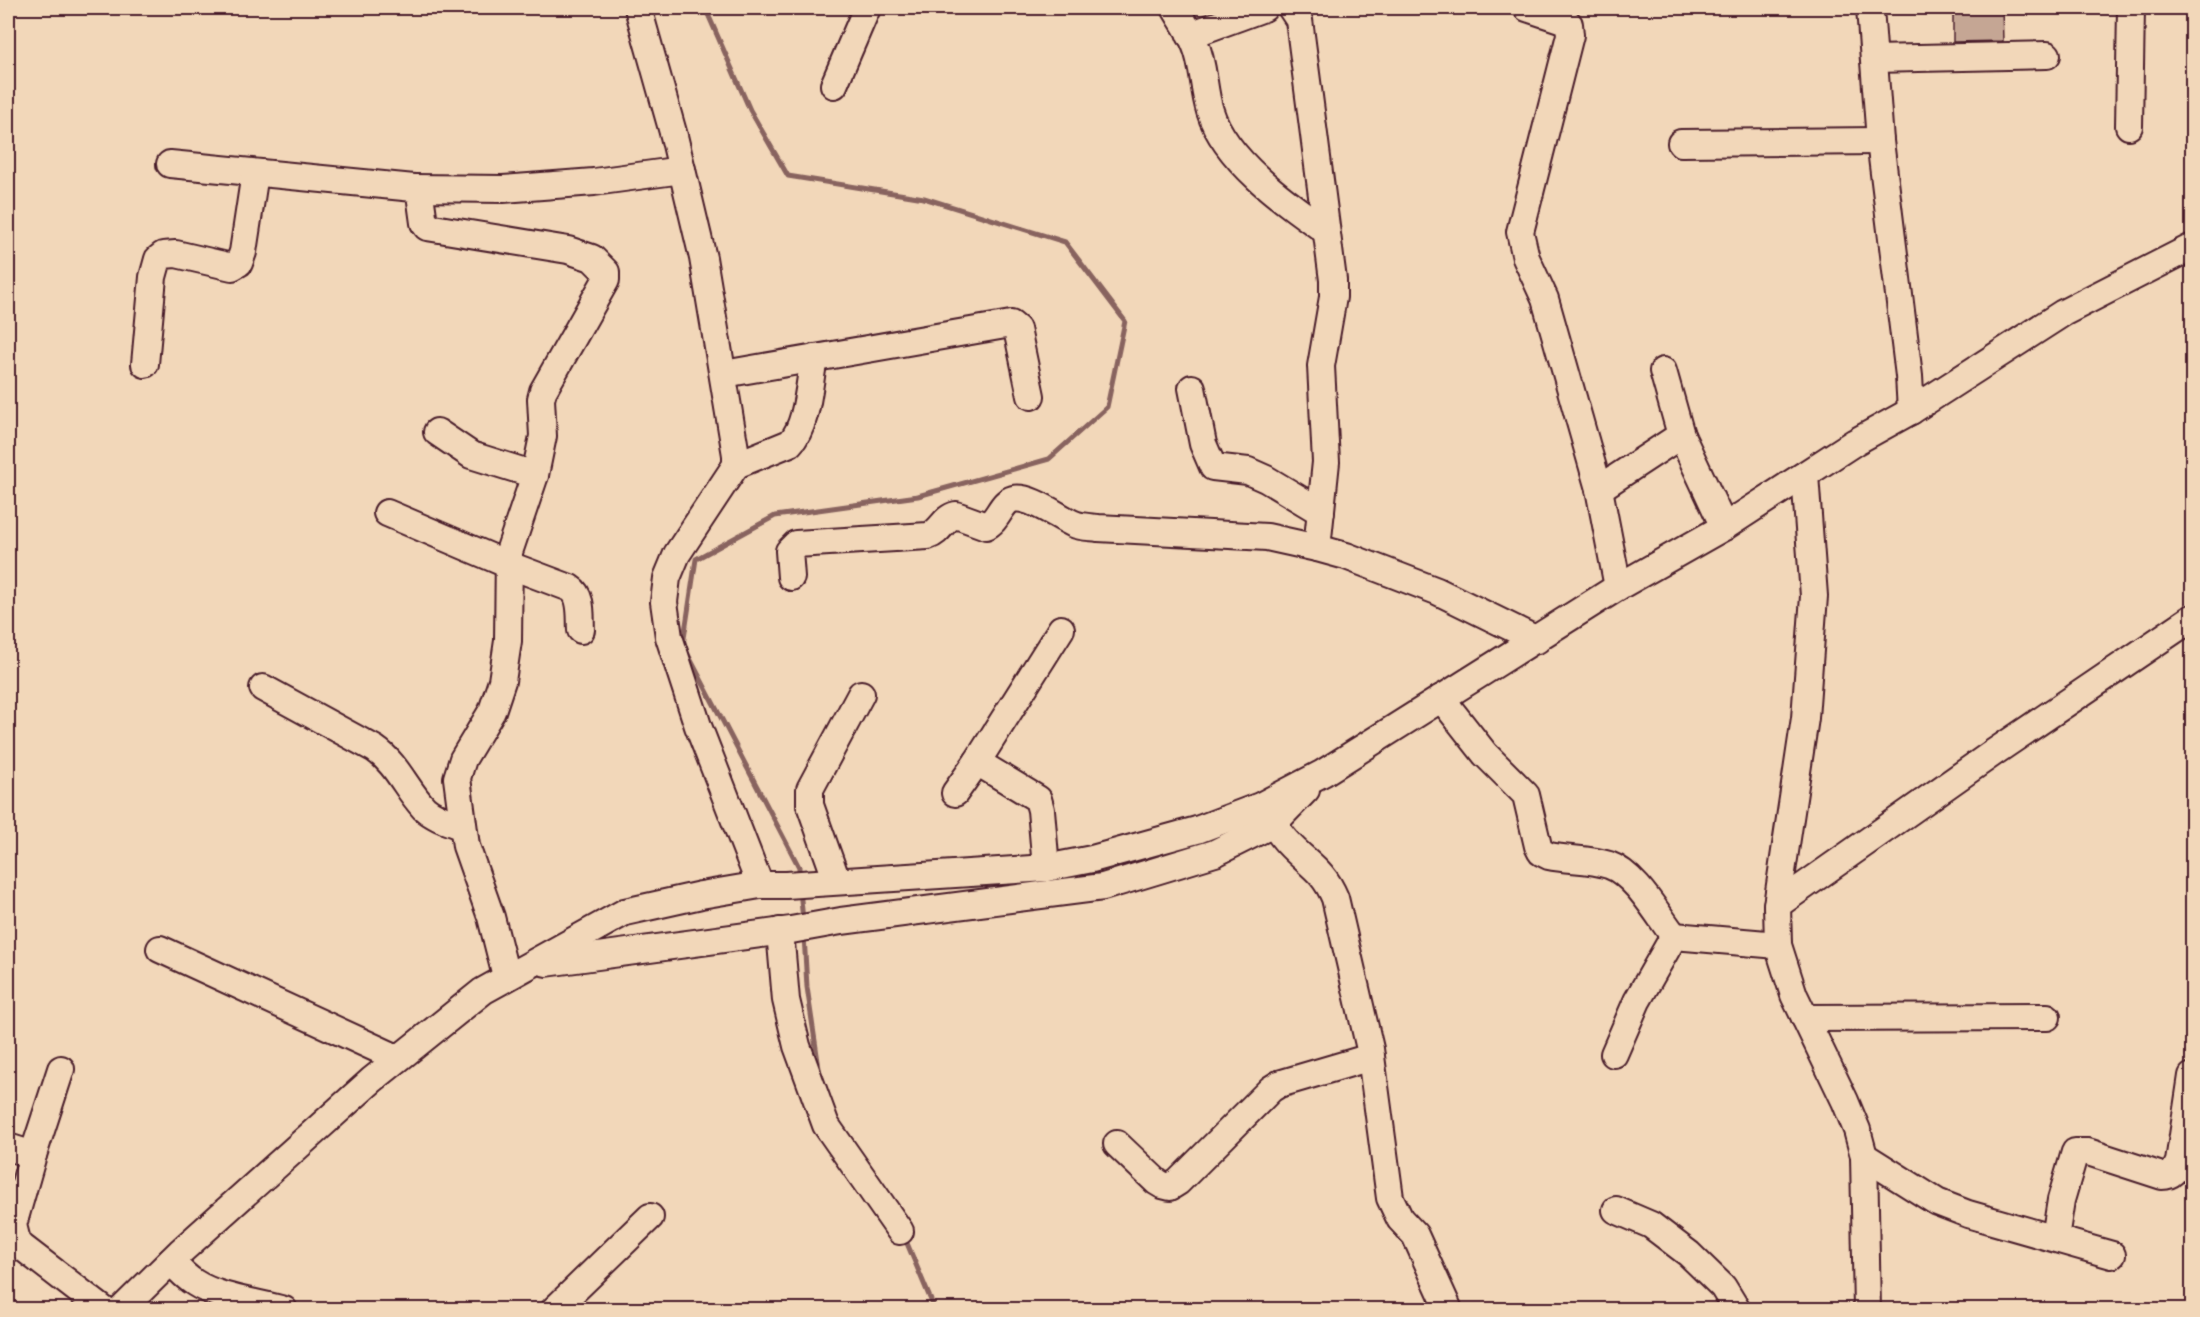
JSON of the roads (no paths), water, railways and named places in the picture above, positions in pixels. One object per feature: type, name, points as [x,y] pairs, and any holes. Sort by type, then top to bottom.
[{"type":"street","points":[[638,8],[682,170],[703,258],[724,374],[736,465]]},
{"type":"street","points":[[834,85],[867,8]]},
{"type":"street","points":[[1175,8],[1199,56],[1210,112],[1226,140],[1246,166],[1270,191],[1326,231]]},
{"type":"street","points":[[1190,35],[1264,8]]},
{"type":"street","points":[[1291,8],[1299,20],[1333,280],[1333,297],[1321,366],[1326,451],[1317,548]]},
{"type":"street","points":[[1527,8],[1566,21],[1569,24],[1570,35],[1520,232],[1521,242],[1545,299],[1599,489],[1618,587]]},
{"type":"street","points":[[1870,8],[1880,141],[1909,376],[1911,411]]},
{"type":"street","points":[[2129,126],[2131,8]]},
{"type":"street","points":[[1874,59],[2047,55]]},
{"type":"street","points":[[1681,142],[1880,141]]},
{"type":"street","points":[[170,164],[414,188],[503,189],[594,182],[682,170]]},
{"type":"street","points":[[145,364],[153,277],[158,259],[168,254],[232,267],[239,263],[243,252],[255,172]]},
{"type":"street","points":[[414,188],[420,194],[424,223],[427,226],[568,250],[592,258],[606,272],[606,280],[543,391],[541,399],[543,435],[535,475],[510,546],[508,641],[502,681],[492,711],[463,759],[457,778],[466,846],[491,917],[517,971]]},
{"type":"street","points":[[121,1310],[171,1261],[397,1058],[456,1011],[517,971],[625,912],[760,885],[1046,868],[1092,859],[1197,830],[1260,807],[1323,773],[1618,587],[1724,527],[1855,442],[1911,411],[2063,313],[2193,247]]},
{"type":"street","points":[[724,374],[1011,324],[1017,329],[1030,396]]},
{"type":"street","points":[[760,885],[699,726],[669,637],[664,602],[667,578],[677,554],[736,465],[796,438],[803,422],[814,358]]},
{"type":"street","points":[[1663,371],[1681,435],[1724,527]]},
{"type":"street","points":[[1192,388],[1203,444],[1213,467],[1248,471],[1266,479],[1321,512]]},
{"type":"street","points":[[437,432],[471,455],[535,475]]},
{"type":"street","points":[[1599,489],[1681,435]]},
{"type":"street","points":[[1805,475],[1814,596],[1805,717],[1777,905],[1778,945],[1794,995],[1849,1111],[1864,1156],[1867,1310]]},
{"type":"street","points":[[791,578],[789,551],[796,544],[932,535],[951,515],[986,526],[991,524],[1010,500],[1014,499],[1028,501],[1076,525],[1267,537],[1317,548],[1346,556],[1437,591],[1537,640]]},
{"type":"street","points":[[387,513],[509,565],[560,583],[575,592],[580,606],[581,630]]},
{"type":"street","points":[[1777,905],[1993,753],[2193,618]]},
{"type":"street","points":[[955,793],[1061,629]]},
{"type":"street","points":[[263,688],[375,749],[386,757],[427,810],[437,817],[463,827]]},
{"type":"street","points":[[828,882],[812,811],[810,789],[861,694]]},
{"type":"street","points":[[1441,698],[1485,754],[1526,795],[1541,852],[1549,856],[1603,864],[1620,871],[1632,880],[1674,936],[1778,945]]},
{"type":"street","points":[[977,762],[1038,799],[1046,868]]},
{"type":"street","points":[[517,971],[841,921],[1103,887],[1215,853],[1273,824],[1323,773]]},
{"type":"street","points":[[1273,824],[1288,843],[1317,869],[1335,898],[1371,1057],[1390,1198],[1400,1219],[1414,1235],[1449,1310]]},
{"type":"street","points":[[785,930],[786,1000],[797,1046],[826,1125],[900,1231]]},
{"type":"street","points":[[1614,1054],[1637,1001],[1674,936]]},
{"type":"street","points":[[160,949],[397,1058]]},
{"type":"street","points":[[1805,1018],[2047,1017]]},
{"type":"street","points":[[1117,1144],[1157,1182],[1170,1187],[1271,1089],[1279,1084],[1371,1057]]},
{"type":"street","points":[[61,1069],[13,1225],[17,1241],[22,1247],[104,1310]]},
{"type":"street","points":[[2055,1238],[2061,1200],[2075,1152],[2088,1152],[2162,1176],[2168,1176],[2176,1170],[2193,1076]]},
{"type":"street","points":[[8,1147],[33,1155]]},
{"type":"street","points":[[1864,1156],[1937,1202],[2112,1255]]},
{"type":"street","points":[[1616,1210],[1651,1225],[1689,1254],[1724,1287],[1737,1310]]},
{"type":"street","points":[[554,1310],[650,1217]]},
{"type":"street","points":[[171,1261],[190,1280],[202,1287],[284,1310]]},
{"type":"waterway","points":[[707,8],[750,110],[788,176],[924,198],[1065,242],[1125,321],[1107,407],[1049,459],[918,496],[775,516],[696,559],[683,645],[799,867],[799,878]]},
{"type":"waterway","points":[[800,890],[803,920]]},
{"type":"waterway","points":[[804,935],[807,987],[820,1075]]},
{"type":"waterway","points":[[904,1236],[935,1310]]}]
